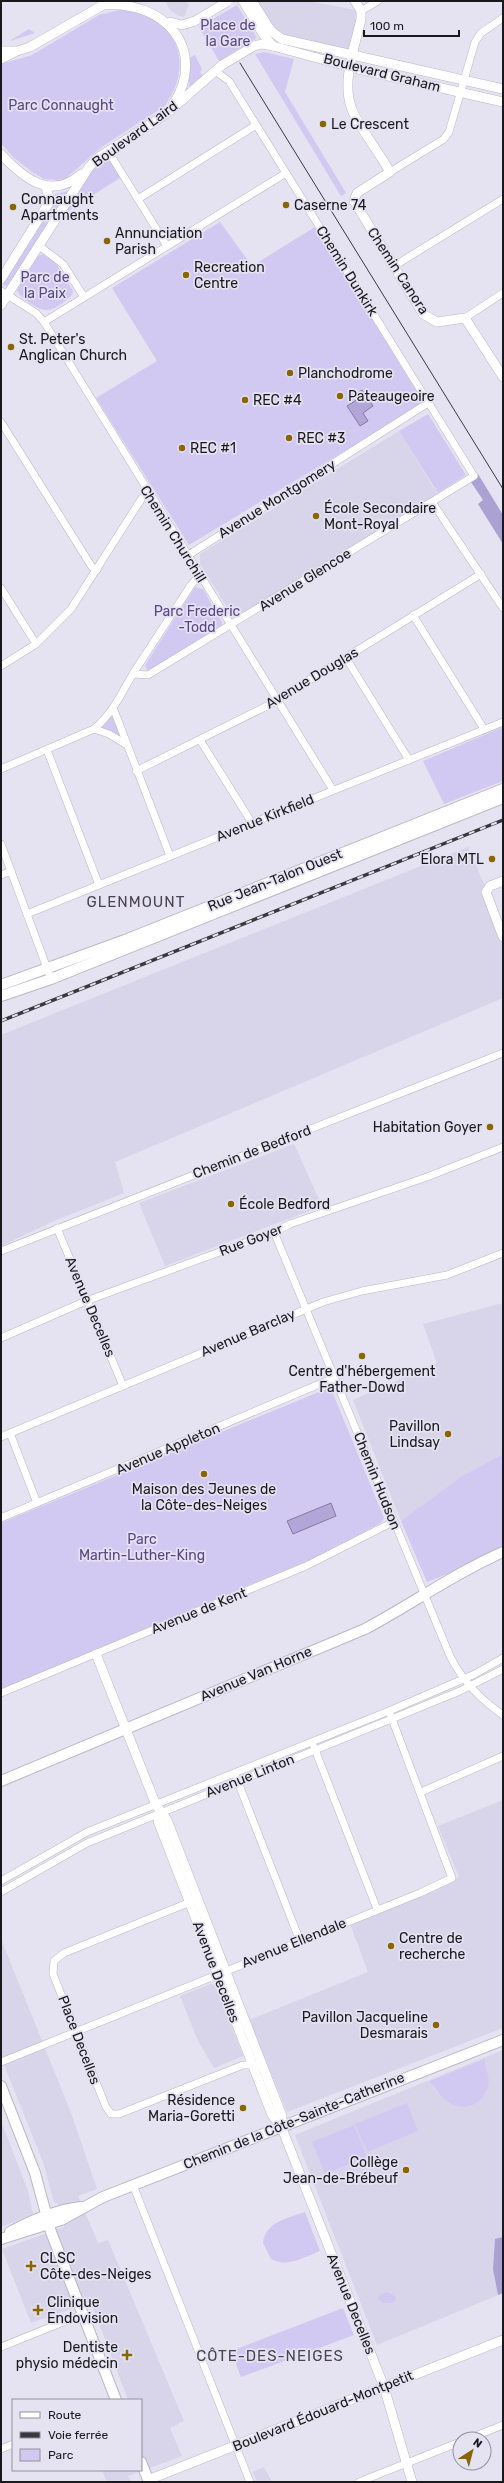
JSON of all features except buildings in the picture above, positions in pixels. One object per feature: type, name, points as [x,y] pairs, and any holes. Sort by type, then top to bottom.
[{"type":"main road","name":"Rue Jean-Talon Ouest","points":[[1,985],[125,940],[503,789]]},
{"type":"main road","name":"Rue Jean-Talon Ouest","points":[[2,996],[51,979],[503,798]]},
{"type":"main road","name":"Avenue Van Horne","points":[[1,1781],[365,1629],[477,1564],[503,1552]]},
{"type":"main road","name":"Chemin de la Côte-Sainte-Catherine","points":[[1,2238],[47,2220],[66,2209],[87,2206],[133,2185],[282,2128],[408,2076],[430,2070],[503,2040]]},
{"type":"main road","points":[[1,2086],[35,2173],[47,2220],[116,2399]]},
{"type":"main road","points":[[142,2466],[146,2481]]},
{"type":"street","points":[[170,22],[182,25],[195,21],[227,1]]},
{"type":"street","points":[[243,1],[268,34]]},
{"type":"street","points":[[252,1],[273,46]]},
{"type":"street","points":[[354,1],[361,11],[348,92],[353,111],[390,172],[444,139],[453,124],[475,42],[486,29],[503,18]]},
{"type":"street","points":[[361,11],[378,1]]},
{"type":"street","points":[[1,59],[43,40],[94,8],[120,2],[151,4],[170,22],[183,47],[186,72],[180,95],[166,114]]},
{"type":"street","name":"Boulevard Laird","points":[[1,305],[4,293],[38,245],[89,167],[108,151],[166,114],[218,68],[254,46],[268,34]]},
{"type":"street","name":"Boulevard Graham","points":[[268,34],[282,39],[344,54],[354,54],[503,89]]},
{"type":"street","points":[[254,46],[262,44],[273,46]]},
{"type":"street","name":"Boulevard Graham","points":[[273,46],[503,102]]},
{"type":"street","points":[[1,51],[17,51]]},
{"type":"street","name":"Chemin Dunkirk","points":[[218,68],[229,81],[474,476]]},
{"type":"street","points":[[138,199],[256,125]]},
{"type":"street","points":[[108,151],[166,246]]},
{"type":"street","points":[[1,154],[21,172],[46,187],[67,184],[89,167]]},
{"type":"street","name":"Chemin Canora","points":[[390,172],[357,192],[354,201],[426,318],[437,322],[465,318]]},
{"type":"street","points":[[44,322],[286,173]]},
{"type":"street","points":[[1,279],[50,201],[46,187]]},
{"type":"street","points":[[394,266],[503,199]]},
{"type":"street","points":[[38,245],[63,264],[84,297]]},
{"type":"street","name":"Chemin Churchill","points":[[4,293],[36,313],[44,322],[199,576],[333,790]]},
{"type":"street","points":[[503,293],[465,318],[503,377]]},
{"type":"street","name":"Avenue Montgomery","points":[[187,556],[428,403]]},
{"type":"street","points":[[1,422],[92,567],[96,570]]},
{"type":"street","name":"Avenue Glencoe","points":[[134,674],[148,676],[474,476]]},
{"type":"street","points":[[1,666],[36,644],[71,609],[142,498],[148,493]]},
{"type":"street","points":[[432,502],[503,608]]},
{"type":"street","name":"Avenue Douglas","points":[[136,771],[200,740],[276,700],[480,574]]},
{"type":"street","points":[[1,769],[94,729],[114,710],[134,674],[191,585],[199,576]]},
{"type":"street","points":[[1,588],[36,644]]},
{"type":"street","points":[[413,615],[484,729]]},
{"type":"street","points":[[346,658],[409,760]]},
{"type":"street","points":[[114,710],[136,771],[170,856]]},
{"type":"street","name":"Avenue Kirkfield","points":[[27,914],[503,722]]},
{"type":"street","points":[[94,729],[109,734],[127,745]]},
{"type":"street","points":[[200,740],[252,823]]},
{"type":"street","points":[[46,750],[98,885]]},
{"type":"street","points":[[1,844],[51,979]]},
{"type":"street","points":[[1,875],[11,871]]},
{"type":"street","points":[[503,881],[490,886],[486,892],[503,937]]},
{"type":"street","name":"Rue Jean-Talon Ouest","points":[[1,981],[2,996]]},
{"type":"street","name":"Chemin de Bedford","points":[[1,1251],[503,1053]]},
{"type":"street","name":"Rue Goyer","points":[[1,1338],[86,1300],[274,1232],[290,1224],[428,1178],[503,1147]]},
{"type":"street","name":"Avenue Decelles","points":[[57,1228],[123,1386]]},
{"type":"street","name":"Chemin Hudson","points":[[274,1232],[450,1656],[464,1679],[489,1705],[503,1715]]},
{"type":"street","name":"Avenue Barclay","points":[[1,1437],[306,1309],[362,1291],[447,1275],[503,1253]]},
{"type":"street","name":"Avenue Appleton","points":[[1,1518],[334,1378]]},
{"type":"street","points":[[10,1433],[38,1503]]},
{"type":"street","name":"Avenue de Kent","points":[[1,1693],[96,1654],[184,1615],[306,1566],[394,1522]]},
{"type":"street","name":"Avenue Decelles","points":[[96,1654],[157,1808],[158,1821],[193,1901],[257,2065],[272,2115],[282,2128],[384,2387],[412,2482]]},
{"type":"street","name":"Avenue Linton","points":[[1,1881],[87,1832],[237,1781],[315,1750],[464,1679],[503,1658]]},
{"type":"street","name":"Avenue Linton","points":[[1,1892],[87,1843],[157,1808],[234,1773],[312,1741],[471,1686],[503,1668]]},
{"type":"street","points":[[390,1714],[421,1792],[503,1756]]},
{"type":"street","points":[[312,1741],[377,1909]]},
{"type":"street","points":[[234,1773],[300,1941]]},
{"type":"street","name":"Avenue Ellendale","points":[[1,2062],[452,1878],[421,1792]]},
{"type":"street","name":"Place Decelles","points":[[193,1901],[57,1957],[52,1966],[53,1974],[106,2107],[114,2115],[243,2065],[257,2065]]},
{"type":"street","points":[[133,2185],[250,2482]]},
{"type":"street","points":[[1,2347],[82,2314]]},
{"type":"street","name":"Boulevard Édouard-Montpetit","points":[[146,2481],[503,2340]]},
{"type":"street","points":[[488,2431],[503,2425]]},
{"type":"street","points":[[1,2449],[12,2444]]},
{"type":"street","points":[[359,2482],[452,2445]]},
{"type":"shaded area","points":[[165,1],[186,1],[189,5],[184,17],[179,16],[170,10]]},
{"type":"shaded area","points":[[254,1],[308,1],[361,11],[354,54],[282,38]]},
{"type":"shaded area","points":[[362,390],[373,406],[363,413],[368,421],[360,426],[347,406],[358,399],[355,395]]},
{"type":"shaded area","name":"École Secondaire Mont-Royal","points":[[399,431],[438,495],[436,499],[233,617],[200,564],[200,554]]},
{"type":"shaded area","points":[[478,474],[503,515],[503,544],[478,504],[483,500],[469,479]]},
{"type":"shaded area","points":[[468,847],[484,884],[503,877],[487,889],[503,937],[503,998],[115,1162],[124,1193],[54,1221],[1,1246],[1,1035]]},
{"type":"shaded area","name":"École Bedford","points":[[294,1144],[322,1206],[165,1266],[139,1203]]},
{"type":"shaded area","points":[[503,1303],[503,1454],[462,1476],[401,1521],[353,1400],[437,1363],[423,1324]]},
{"type":"shaded area","points":[[331,1503],[336,1516],[293,1534],[287,1521]]},
{"type":"shaded area","points":[[503,1800],[503,2028],[287,2112],[249,2020],[368,1972],[349,1921],[459,1877],[438,1826]]},
{"type":"shaded area","points":[[1,1939],[71,2113],[97,2189],[78,2196],[98,2243],[108,2240],[184,2421],[170,2428],[182,2456],[142,2471],[142,2399],[128,2399],[91,2302],[31,2323],[2,2249],[64,2227],[58,2204],[54,2202],[43,2162],[1,2057]]},
{"type":"shaded area","points":[[211,1984],[216,1986],[243,2056],[214,2068],[198,2041],[180,1996]]},
{"type":"shaded area","name":"Collège Jean-de-Brébeuf","points":[[503,2050],[503,2293],[377,2345],[295,2135]]},
{"type":"shaded area","points":[[1,2121],[28,2191],[33,2214],[1,2227]]},
{"type":"shaded area","points":[[503,2237],[503,2293],[498,2295],[493,2269],[495,2239]]},
{"type":"shaded area","points":[[264,2467],[272,2482],[252,2482],[256,2480],[253,2472]]},
{"type":"shaded area","points":[[102,2471],[142,2471],[128,2476],[131,2482],[107,2482]]},
{"type":"green space","name":"Place de la Gare","points":[[237,5],[257,38],[219,61],[199,27]]},
{"type":"green space","name":"Parc Connaught","points":[[123,9],[141,14],[156,21],[168,32],[176,44],[179,58],[179,73],[174,90],[165,106],[103,146],[66,178],[58,180],[44,179],[32,172],[13,157],[1,143],[1,64],[32,55],[99,15]]},
{"type":"green space","points":[[29,29],[35,33],[10,41],[11,40]]},
{"type":"green space","points":[[264,52],[294,59],[285,92],[346,193],[341,196],[255,54]]},
{"type":"green space","points":[[195,55],[202,69],[200,72],[203,76],[189,87],[189,58]]},
{"type":"green space","points":[[108,151],[123,176],[54,220],[70,193]]},
{"type":"green space","points":[[68,191],[9,285],[4,286],[3,282],[54,202],[55,194]]},
{"type":"green space","points":[[220,222],[252,266],[315,227],[424,403],[189,545],[96,398],[157,361],[112,288]]},
{"type":"green space","name":"Parc de la Paix","points":[[42,254],[55,262],[73,291],[70,297],[58,306],[49,310],[34,306],[21,296],[17,290],[37,257]]},
{"type":"green space","points":[[428,414],[466,475],[438,493],[399,431]]},
{"type":"green space","name":"Parc Frederic -Todd","points":[[195,587],[203,589],[222,622],[222,626],[147,671],[145,665]]},
{"type":"green space","points":[[114,710],[127,745],[94,729]]},
{"type":"green space","points":[[503,727],[503,781],[444,804],[423,761]]},
{"type":"green space","name":"Parc Martin-Luther-King","points":[[326,1389],[332,1391],[384,1518],[382,1522],[326,1553],[1,1689],[1,1523]]},
{"type":"green space","points":[[503,1454],[503,1552],[427,1582],[401,1521],[462,1476]]},
{"type":"green space","points":[[485,2059],[489,2081],[482,2098],[476,2103],[461,2107],[453,2105],[440,2094],[435,2086],[431,2084],[430,2081]]},
{"type":"green space","points":[[407,2103],[418,2131],[367,2152],[355,2124]]},
{"type":"green space","points":[[354,2125],[367,2157],[325,2174],[312,2142]]},
{"type":"green space","points":[[305,2212],[320,2251],[302,2259],[290,2262],[271,2259],[263,2243],[268,2230],[278,2222]]},
{"type":"green space","points":[[388,2292],[396,2297],[394,2303],[383,2303],[378,2298],[380,2294]]},
{"type":"green space","points":[[343,2308],[354,2335],[241,2377],[231,2351]]},
{"type":"tram line","points":[[240,63],[503,489]]},
{"type":"railway","points":[[1,1021],[503,820]]},
{"type":"place","name":"Le Crescent","points":[[323,124]]},
{"type":"place","name":"Caserne 74","points":[[286,205]]},
{"type":"place","name":"Connaught Apartments","points":[[13,207]]},
{"type":"place","name":"Annunciation Parish","points":[[107,241]]},
{"type":"place","name":"Recreation Centre","points":[[186,275]]},
{"type":"place","name":"St. Peter's Anglican Church","points":[[11,347]]},
{"type":"place","name":"Planchodrome","points":[[290,373]]},
{"type":"place","name":"Pateaugeoire","points":[[340,396]]},
{"type":"place","name":"REC #4","points":[[245,400]]},
{"type":"place","name":"REC #3","points":[[289,438]]},
{"type":"place","name":"REC #1","points":[[182,448]]},
{"type":"place","name":"École Secondaire Mont-Royal","points":[[316,516]]},
{"type":"place","name":"Elora MTL","points":[[492,859]]},
{"type":"place","name":"Habitation Goyer","points":[[490,1127]]},
{"type":"place","name":"École Bedford","points":[[231,1204]]},
{"type":"place","name":"Centre d'hébergement Father-Dowd","points":[[362,1356]]},
{"type":"place","name":"Pavillon Lindsay","points":[[448,1434]]},
{"type":"place","name":"Maison des Jeunes de la Côte-des-Neiges","points":[[204,1474]]},
{"type":"place","name":"Centre de recherche","points":[[391,1946]]},
{"type":"place","name":"Pavillon Jacqueline Desmarais","points":[[436,2025]]},
{"type":"place","name":"Résidence Maria-Goretti","points":[[243,2108]]},
{"type":"place","name":"Collège Jean-de-Brébeuf","points":[[406,2170]]},
{"type":"place","name":"CLSC Côte-des-Neiges","points":[[31,2266]]},
{"type":"place","name":"Clinique Endovision","points":[[38,2310]]},
{"type":"place","name":"Dentiste physio médecin","points":[[127,2355]]},
{"type":"district","name":"GLENMOUNT","points":[[136,902]]},
{"type":"district","name":"CÔTE-DES-NEIGES","points":[[270,2356]]}]
